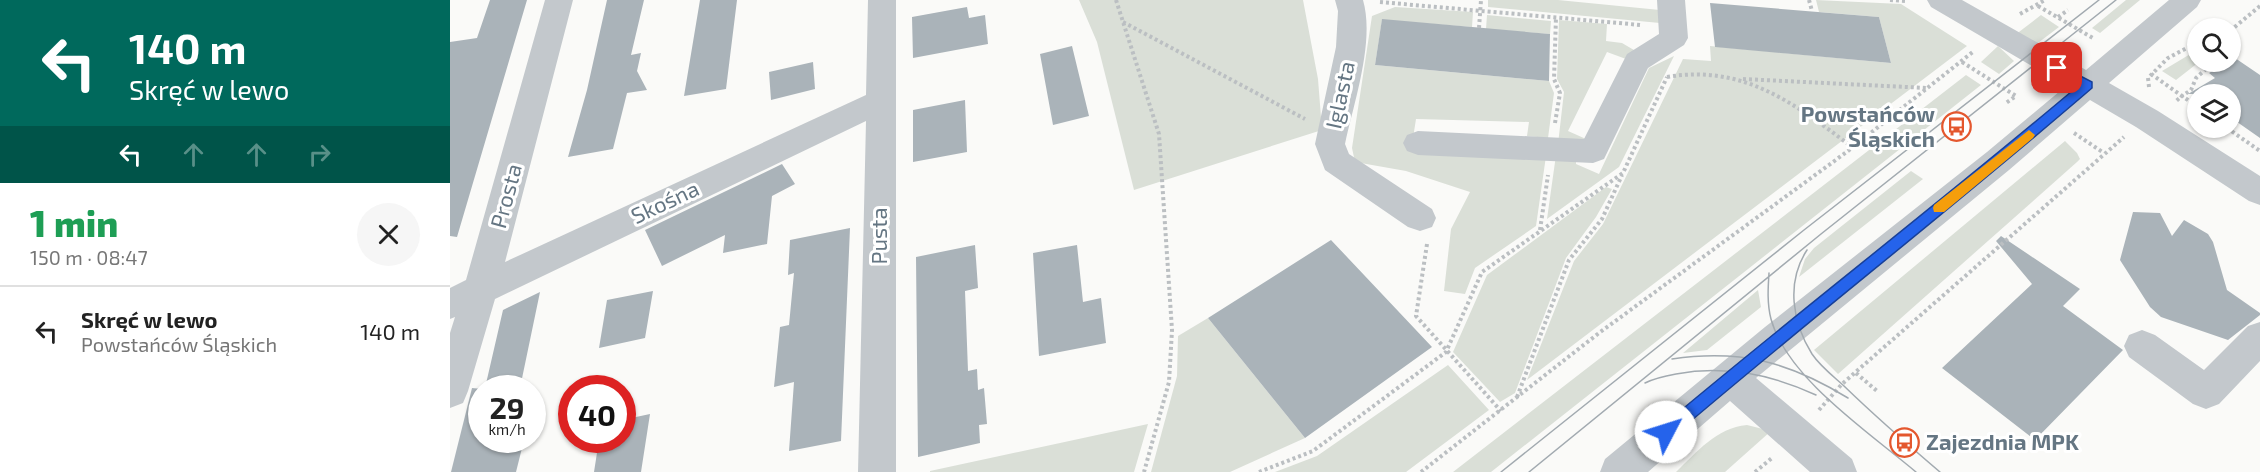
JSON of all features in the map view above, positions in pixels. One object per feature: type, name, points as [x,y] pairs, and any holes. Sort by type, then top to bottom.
[{"type":"street","name":"Prosta","points":[[450,392],[481,289],[559,0]]},
{"type":"street","name":"Pusta","points":[[877,472],[882,0]]},
{"type":"street","name":"Iglasta","points":[[1360,0],[1352,5],[1353,30],[1330,144],[1336,160],[1420,218]]},
{"type":"street","points":[[1941,0],[2147,119],[2260,192]]},
{"type":"street","points":[[1619,472],[1730,378],[1998,161],[2187,0]]},
{"type":"street","points":[[1418,143],[1593,151],[1637,61],[1670,24]]},
{"type":"street","name":"Skośna","points":[[450,304],[880,101]]},
{"type":"street","points":[[2142,346],[2206,392],[2260,337]]},
{"type":"street","points":[[1730,378],[1838,472]]},
{"type":"path","points":[[1116,0],[1159,134],[1172,330],[1169,382],[1144,472]]},
{"type":"path","points":[[1360,0],[1670,24],[1678,54],[1602,219],[1569,260],[1517,398]]},
{"type":"path","points":[[1399,3],[1408,0]]},
{"type":"path","points":[[1479,28],[1482,0]]},
{"type":"path","points":[[1809,0],[1812,12]]},
{"type":"path","points":[[1890,0],[1906,1]]},
{"type":"path","points":[[2038,6],[2093,38]]},
{"type":"path","points":[[2241,22],[2260,6]]},
{"type":"path","points":[[2058,17],[2068,10]]},
{"type":"path","points":[[1122,22],[1332,133]]},
{"type":"path","points":[[1421,472],[1643,300],[1852,147],[1979,47]]},
{"type":"path","points":[[2152,95],[2148,83],[2151,74],[2168,58],[2187,48]]},
{"type":"path","points":[[1962,62],[2016,96],[2006,103]]},
{"type":"path","points":[[2182,96],[2191,90],[2196,78],[2203,72]]},
{"type":"path","points":[[1667,77],[1701,73],[1737,79],[1928,88]]},
{"type":"path","points":[[2151,74],[2187,99]]},
{"type":"path","points":[[1737,79],[1784,98],[1852,147]]},
{"type":"path","points":[[2074,133],[2104,153]]},
{"type":"path","points":[[1816,413],[1836,390],[2127,135]]},
{"type":"path","points":[[2241,138],[2260,151]]},
{"type":"path","points":[[1259,472],[1313,451],[1446,352],[1482,272],[1623,173]]},
{"type":"path","points":[[1420,218],[1430,225],[1416,316],[1501,411]]},
{"type":"path","points":[[1856,373],[1877,391]]},
{"type":"shaded area","points":[[1079,0],[1303,0],[1318,79],[1322,130],[1134,190],[1097,42]]},
{"type":"shaded area","points":[[1488,0],[1558,0],[1660,10],[1660,23],[1488,7]]},
{"type":"shaded area","points":[[1816,0],[1901,4],[1967,46],[1527,380],[1574,261],[1603,224],[1683,59],[1711,61],[1710,46],[1891,63],[1879,17],[1819,12]]},
{"type":"shaded area","points":[[2126,0],[2140,0],[2100,33],[2092,28]]},
{"type":"shaded area","points":[[1395,7],[1473,12],[1472,27],[1382,20],[1375,65],[1549,81],[1554,93],[1548,138],[1527,136],[1529,122],[1416,119],[1411,151],[1546,156],[1536,226],[1475,268],[1465,294],[1444,291],[1451,229],[1470,192],[1406,171],[1355,162],[1352,148],[1372,16]]},
{"type":"shaded area","points":[[1487,15],[1551,21],[1550,34],[1486,29]]},
{"type":"shaded area","points":[[2041,15],[2059,27],[2034,46],[2015,35]]},
{"type":"shaded area","points":[[1559,20],[1607,24],[1606,41],[1622,43],[1639,53],[1626,59],[1607,52],[1568,131],[1586,139],[1558,144],[1564,92],[1557,79]]},
{"type":"shaded area","points":[[1998,46],[2014,61],[1999,74],[1981,62]]},
{"type":"shaded area","points":[[1674,56],[1619,167],[1547,219],[1556,155],[1576,156],[1576,164],[1599,174],[1649,68]]},
{"type":"shaded area","points":[[2187,56],[2187,71],[2176,80],[2162,71]]},
{"type":"shaded area","points":[[1966,75],[1981,85],[1491,472],[1453,472]]},
{"type":"shaded area","points":[[2065,141],[2080,159],[1838,374],[1814,350]]},
{"type":"shaded area","points":[[1911,171],[1923,179],[1799,277],[1805,259],[1814,248]]},
{"type":"shaded area","points":[[1606,187],[1612,189],[1596,217],[1566,258],[1515,393],[1500,402],[1453,352],[1487,275]]},
{"type":"shaded area","points":[[1758,290],[1761,307],[1707,350],[1683,353]]},
{"type":"shaded area","points":[[1208,318],[1305,438],[1230,472],[1151,472],[1177,376],[1178,336]]},
{"type":"shaded area","points":[[1448,365],[1489,410],[1406,472],[1275,472],[1317,456]]},
{"type":"shaded area","points":[[1148,424],[1134,472],[930,472],[930,471]]},
{"type":"shaded area","points":[[1747,425],[1771,431],[1725,472],[1676,472],[1716,436]]},
{"type":"building","points":[[490,0],[527,0],[457,237],[450,236],[450,42],[477,38]]},
{"type":"building","points":[[607,0],[644,0],[631,55],[641,53],[637,71],[647,90],[627,93],[613,149],[568,157],[587,90]]},
{"type":"building","points":[[700,0],[737,0],[726,89],[684,96]]},
{"type":"building","points":[[1710,3],[1879,17],[1891,63],[1715,47]]},
{"type":"building","points":[[967,7],[969,18],[985,15],[988,44],[913,58],[912,17]]},
{"type":"building","points":[[1382,19],[1550,34],[1549,81],[1375,65]]},
{"type":"building","points":[[1072,46],[1089,116],[1053,125],[1040,54]]},
{"type":"building","points":[[813,62],[815,89],[771,100],[769,72]]},
{"type":"building","points":[[2241,62],[2260,75],[2260,138],[2241,125],[2241,84],[2205,84],[2215,78],[2209,73],[2241,72]]},
{"type":"building","points":[[965,100],[967,152],[913,162],[913,110]]},
{"type":"building","points":[[782,164],[795,184],[772,196],[767,244],[723,253],[725,235],[662,266],[645,230]]},
{"type":"building","points":[[2133,212],[2160,213],[2172,236],[2184,220],[2208,234],[2213,242],[2227,290],[2260,315],[2228,340],[2161,317],[2150,307],[2120,260]]},
{"type":"building","points":[[850,228],[841,441],[789,451],[794,382],[774,387],[780,327],[789,325],[794,273],[788,275],[790,240]]},
{"type":"building","points":[[2001,236],[2080,289],[2063,306],[2123,350],[2035,440],[1942,368],[2032,284],[1996,241]]},
{"type":"building","points":[[1331,240],[1432,347],[1305,438],[1208,318]]},
{"type":"building","points":[[975,245],[978,288],[965,291],[968,371],[977,369],[978,390],[984,388],[987,424],[979,425],[980,443],[918,457],[916,257]]},
{"type":"building","points":[[1077,245],[1083,302],[1101,298],[1106,343],[1039,356],[1033,253]]},
{"type":"building","points":[[653,291],[645,338],[599,348],[607,300]]},
{"type":"building","points":[[540,292],[523,375],[488,375],[503,310]]},
{"type":"building","points":[[468,404],[468,453],[521,453],[516,472],[451,472]]},
{"type":"building","points":[[650,414],[641,472],[594,472],[597,453],[636,453],[636,417]]},
{"type":"tram line","points":[[1501,472],[1804,230],[2099,0]]},
{"type":"tram line","points":[[1769,277],[2116,0]]},
{"type":"tram line","points":[[1807,250],[1796,275],[1794,302],[1800,329],[1812,354],[1867,408],[1940,472]]},
{"type":"tram line","points":[[1529,472],[1769,277]]},
{"type":"tram line","points":[[1769,277],[1768,302],[1771,319],[1780,341],[1805,375]]},
{"type":"tram line","points":[[1672,359],[1697,356],[1742,357],[1785,367],[1805,375]]},
{"type":"tram line","points":[[1645,383],[1656,378],[1694,371],[1730,371],[1765,377],[1816,395]]},
{"type":"tram line","points":[[1805,375],[1848,398]]},
{"type":"tram line","points":[[1805,375],[1832,403],[1916,472]]},
{"type":"slow traffic","points":[[1939,208],[2029,135]]},
{"type":"place","name":"Powstańców Śląskich","points":[[1956,127]]},
{"type":"place","name":"Zajezdnia MPK","points":[[1905,442]]},
{"type":"route","points":[[1666,432],[1777,338],[1998,161],[2087,85],[2057,68]]}]
